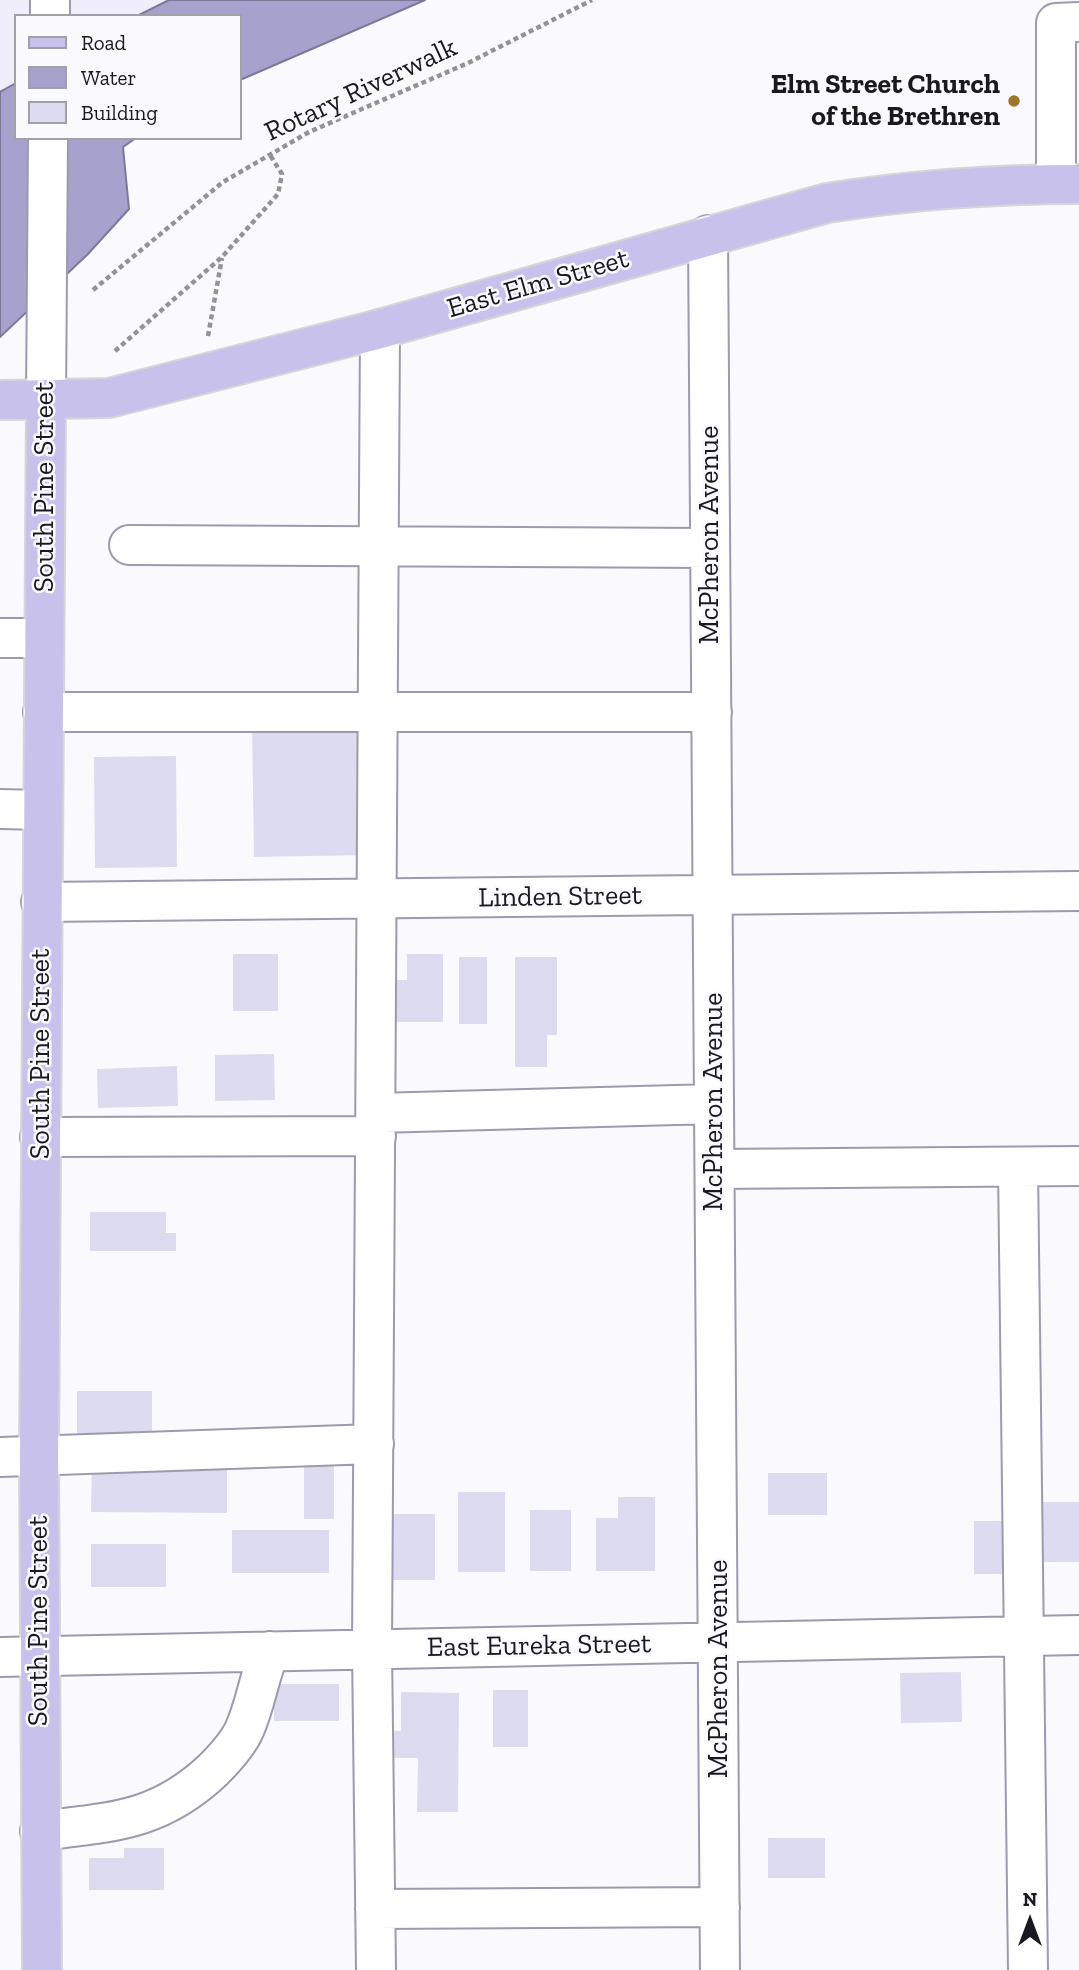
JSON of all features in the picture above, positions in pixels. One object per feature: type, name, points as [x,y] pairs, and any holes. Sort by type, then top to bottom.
[{"type":"main road","name":"East Elm Street","points":[[0,400],[109,398],[380,329],[827,203],[897,192],[1068,184]]},
{"type":"main road","name":"South Pine Street","points":[[42,1970],[39,1656],[41,902],[13,804],[43,712],[46,400]]},
{"type":"street","points":[[1064,15],[1068,184]]},
{"type":"street","name":"South Pine Street","points":[[46,400],[48,140]]},
{"type":"street","name":"McPheron Avenue","points":[[708,235],[720,1970]]},
{"type":"street","points":[[376,1970],[372,1649],[380,329]]},
{"type":"street","points":[[129,545],[710,548]]},
{"type":"street","points":[[0,638],[44,638]]},
{"type":"street","points":[[43,712],[712,712]]},
{"type":"street","name":"Linden Street","points":[[41,902],[1079,891]]},
{"type":"street","points":[[40,1137],[376,1125],[714,1104]]},
{"type":"street","points":[[715,1169],[1079,1166]]},
{"type":"street","points":[[1018,1167],[1028,1970]]},
{"type":"street","points":[[0,1457],[374,1444]]},
{"type":"street","name":"East Eureka Street","points":[[0,1657],[1079,1635]]},
{"type":"street","points":[[40,1831],[111,1823],[139,1816],[168,1806],[194,1788],[222,1761],[245,1729],[261,1671],[270,1651]]},
{"type":"street","points":[[375,1909],[720,1907]]},
{"type":"path","name":"Rotary Riverwalk","points":[[93,290],[223,182],[309,132],[468,63],[592,0]]},
{"type":"path","points":[[116,351],[222,257],[278,194],[282,174],[270,155]]},
{"type":"path","points":[[208,340],[222,257]]},
{"type":"shaded area","points":[[0,0],[169,0],[141,14],[14,14],[14,84],[0,92]]},
{"type":"water","points":[[169,0],[425,0],[242,79],[242,14],[141,14]]},
{"type":"water","points":[[14,84],[14,140],[133,140],[123,147],[129,209],[87,255],[0,337],[0,92]]},
{"type":"building","points":[[365,721],[367,855],[254,857],[252,723]]},
{"type":"building","points":[[176,756],[177,867],[95,868],[94,757]]},
{"type":"building","points":[[233,954],[278,954],[278,1011],[233,1011]]},
{"type":"building","points":[[407,954],[443,954],[443,1022],[394,1022],[394,980],[407,980]]},
{"type":"building","points":[[459,957],[487,957],[487,1024],[459,1024]]},
{"type":"building","points":[[515,957],[557,957],[557,1035],[547,1035],[547,1067],[515,1067]]},
{"type":"building","points":[[274,1054],[275,1100],[215,1101],[215,1055]]},
{"type":"building","points":[[177,1066],[178,1106],[98,1108],[97,1069]]},
{"type":"building","points":[[90,1212],[166,1212],[166,1233],[176,1233],[176,1251],[90,1251]]},
{"type":"building","points":[[77,1391],[152,1391],[152,1439],[77,1439]]},
{"type":"building","points":[[92,1461],[227,1462],[227,1513],[91,1512]]},
{"type":"building","points":[[304,1464],[334,1464],[334,1519],[304,1519]]},
{"type":"building","points":[[768,1473],[827,1473],[827,1515],[768,1515]]},
{"type":"building","points":[[458,1492],[505,1492],[505,1572],[458,1572]]},
{"type":"building","points":[[618,1497],[655,1497],[655,1571],[596,1571],[596,1518],[618,1518]]},
{"type":"building","points":[[1042,1502],[1079,1502],[1079,1562],[1042,1562]]},
{"type":"building","points":[[530,1510],[571,1510],[571,1571],[530,1571]]},
{"type":"building","points":[[380,1514],[435,1514],[435,1580],[380,1580]]},
{"type":"building","points":[[974,1521],[1013,1521],[1013,1574],[974,1574]]},
{"type":"building","points":[[232,1530],[329,1530],[329,1573],[232,1573]]},
{"type":"building","points":[[91,1544],[166,1544],[166,1587],[91,1587]]},
{"type":"building","points":[[961,1672],[962,1722],[901,1723],[900,1673]]},
{"type":"building","points":[[274,1684],[339,1684],[339,1721],[274,1721]]},
{"type":"building","points":[[493,1690],[528,1690],[528,1747],[493,1747]]},
{"type":"building","points":[[401,1692],[459,1693],[458,1812],[417,1812],[418,1758],[384,1758],[384,1731],[401,1731]]},
{"type":"building","points":[[768,1838],[825,1838],[825,1878],[768,1878]]},
{"type":"building","points":[[124,1848],[164,1848],[164,1890],[89,1890],[89,1858],[124,1858]]},
{"type":"place","name":"Elm Street Church of the Brethren","points":[[1014,101]]}]
